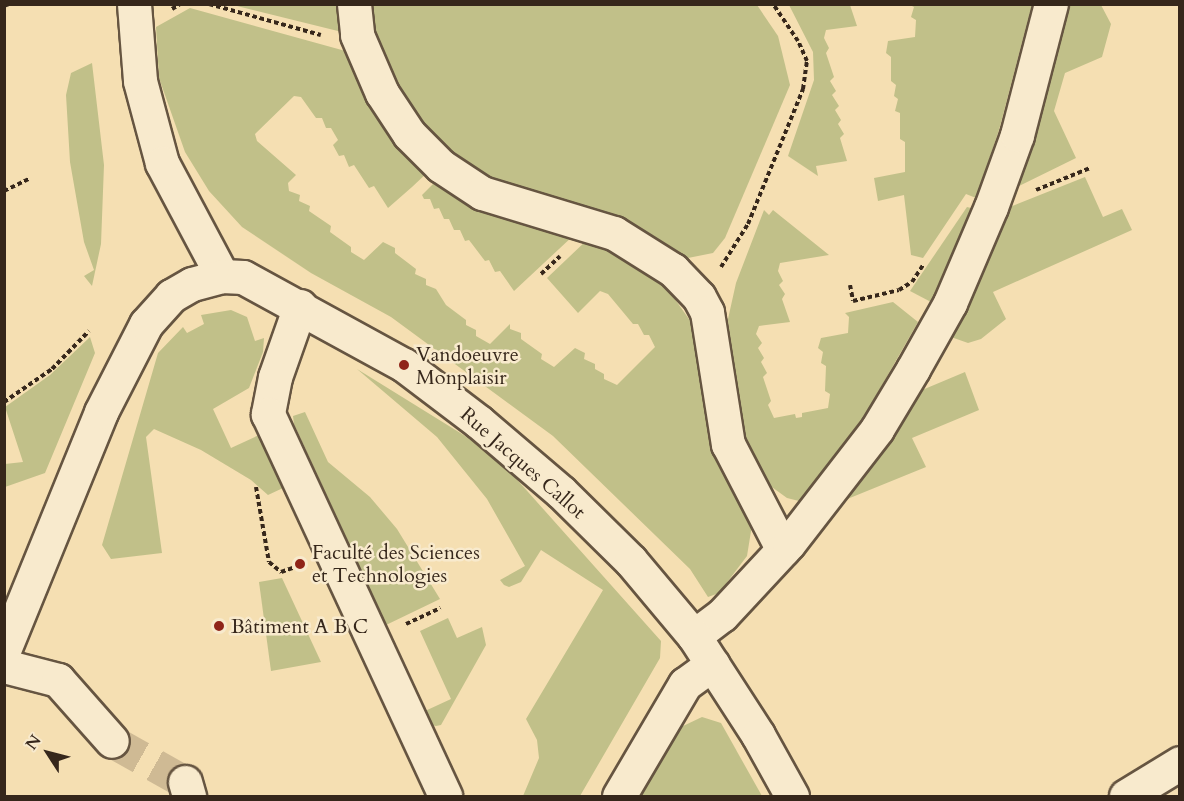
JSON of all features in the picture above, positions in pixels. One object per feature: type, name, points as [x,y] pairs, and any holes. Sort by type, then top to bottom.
[{"type":"street","points":[[4,650],[101,412],[146,324],[171,296],[192,284],[222,276],[162,163],[140,81],[134,4]]},
{"type":"street","points":[[354,4],[361,46],[382,93],[409,134],[458,180],[510,204],[614,233],[673,270],[699,297],[707,312],[728,444],[783,550]]},
{"type":"street","points":[[694,636],[722,615],[783,550],[877,429],[913,369],[950,303],[995,194],[1017,135],[1052,4]]},
{"type":"street","name":"Rue Jacques Callot","points":[[222,276],[243,277],[300,306],[404,365],[479,422],[561,492],[616,546],[694,636],[713,663],[792,796]]},
{"type":"street","points":[[300,306],[275,377],[268,414],[440,786]]},
{"type":"street","points":[[619,796],[685,684],[713,663]]},
{"type":"street","points":[[4,666],[58,680],[112,741]]},
{"type":"street","points":[[1126,796],[1179,763]]},
{"type":"path","points":[[4,6],[9,4]]},
{"type":"path","points":[[209,4],[361,46]]},
{"type":"path","points":[[699,297],[743,232],[803,89],[807,61],[798,41],[772,4]]},
{"type":"path","points":[[995,194],[1017,198],[1090,168]]},
{"type":"path","points":[[4,191],[29,179]]},
{"type":"path","points":[[850,285],[853,301],[899,290],[912,282],[931,255]]},
{"type":"path","points":[[899,290],[905,294]]},
{"type":"path","points":[[4,402],[52,369],[89,331]]},
{"type":"path","points":[[256,487],[273,569],[287,571],[308,562]]},
{"type":"shaded area","points":[[233,5],[344,5],[346,33]]},
{"type":"shaded area","points":[[367,5],[757,5],[778,36],[790,85],[725,238],[713,253],[688,258],[506,191],[455,162],[401,99],[371,39]]},
{"type":"shaded area","points":[[789,5],[850,5],[857,26],[826,30],[824,38],[829,48],[826,53],[834,77],[830,81],[836,91],[832,95],[839,106],[835,110],[841,120],[838,124],[844,134],[840,138],[847,161],[816,166],[818,176],[788,156],[814,80],[813,52]]},
{"type":"shaded area","points":[[910,5],[1032,5],[999,130],[976,198],[966,194],[923,258],[911,255],[904,195],[878,201],[874,178],[905,172],[905,142],[900,139],[900,113],[895,111],[898,99],[894,96],[896,85],[891,81],[891,57],[886,53],[888,41],[915,37],[916,20],[911,17],[914,7]]},
{"type":"shaded area","points":[[1068,5],[1101,5],[1111,24],[1102,57],[1065,73],[1054,111],[1076,158],[1017,187]]},
{"type":"shaded area","points":[[190,8],[349,52],[428,172],[388,208],[374,186],[369,188],[354,165],[349,167],[344,155],[339,156],[333,145],[338,140],[331,128],[326,128],[322,118],[316,118],[301,97],[294,96],[255,134],[257,141],[296,175],[288,183],[289,191],[300,195],[299,201],[310,206],[309,211],[331,226],[330,232],[351,247],[351,252],[364,260],[383,242],[395,248],[395,253],[416,269],[415,274],[426,279],[426,285],[436,289],[446,305],[466,320],[466,325],[476,330],[476,336],[490,344],[510,324],[510,329],[521,333],[521,339],[542,354],[541,359],[554,367],[575,348],[585,353],[584,359],[595,364],[595,369],[604,374],[604,379],[617,385],[655,347],[649,335],[644,335],[638,324],[633,324],[608,294],[600,291],[578,313],[547,278],[588,239],[619,248],[660,278],[691,322],[752,525],[747,556],[719,593],[708,597],[690,569],[553,436],[391,317],[311,273],[242,227],[209,191],[185,152],[159,78],[156,27]]},
{"type":"shaded area","points":[[92,63],[104,165],[101,244],[92,286],[84,276],[94,270],[84,242],[70,162],[66,95],[71,73]]},
{"type":"shaded area","points":[[1085,177],[1103,217],[1122,209],[1132,230],[993,292],[1006,319],[981,339],[968,343],[951,337],[1005,209]]},
{"type":"shaded area","points":[[437,180],[574,235],[514,291],[500,271],[495,272],[489,260],[485,261],[469,240],[465,241],[460,230],[454,230],[449,219],[444,219],[439,208],[434,209],[430,199],[424,199],[422,195]]},
{"type":"shaded area","points":[[967,207],[971,208],[931,302],[910,291]]},
{"type":"shaded area","points":[[764,210],[769,215],[773,210],[829,255],[780,263],[778,271],[783,281],[779,285],[785,294],[782,299],[790,322],[759,326],[756,334],[762,343],[758,348],[764,358],[761,362],[767,373],[763,377],[771,401],[768,405],[774,418],[795,414],[796,418],[802,417],[802,413],[828,408],[830,394],[825,391],[826,366],[821,363],[823,352],[818,348],[821,338],[848,333],[849,317],[845,313],[893,302],[918,322],[865,415],[799,501],[787,498],[769,485],[750,457],[741,432],[729,355],[728,319],[736,283]]},
{"type":"shaded area","points":[[231,310],[247,317],[255,341],[264,338],[263,352],[249,388],[213,409],[231,448],[259,435],[283,488],[268,495],[251,480],[201,450],[154,429],[146,437],[162,553],[111,559],[102,545],[158,353],[183,327],[187,333],[204,324],[201,315]]},
{"type":"shaded area","points":[[90,337],[95,353],[45,473],[5,487],[5,464],[23,462],[5,407],[50,375]]},
{"type":"shaded area","points":[[357,369],[470,439],[512,474],[661,641],[660,658],[580,796],[523,796],[539,758],[537,740],[526,719],[603,590],[541,550],[521,582],[509,587],[504,585],[500,580],[525,566],[487,499],[437,437]]},
{"type":"shaded area","points":[[965,372],[979,410],[912,438],[926,467],[840,502],[915,393]]},
{"type":"shaded area","points":[[305,412],[328,462],[370,497],[397,529],[440,599],[386,625],[294,424],[293,416]]},
{"type":"shaded area","points":[[282,578],[321,662],[271,671],[259,582]]},
{"type":"shaded area","points":[[448,618],[457,638],[482,627],[486,645],[441,725],[436,726],[431,725],[425,711],[451,699],[420,631]]},
{"type":"shaded area","points":[[702,717],[721,723],[762,796],[641,796],[681,727]]},
{"type":"tunnel","points":[[112,741],[185,782]]},
{"type":"place","name":"Vandoeuvre Monplaisir","points":[[404,365]]},
{"type":"place","name":"Faculté des Sciences et Technologies","points":[[300,564]]},
{"type":"place","name":"Bâtiment A B C","points":[[219,626]]}]
